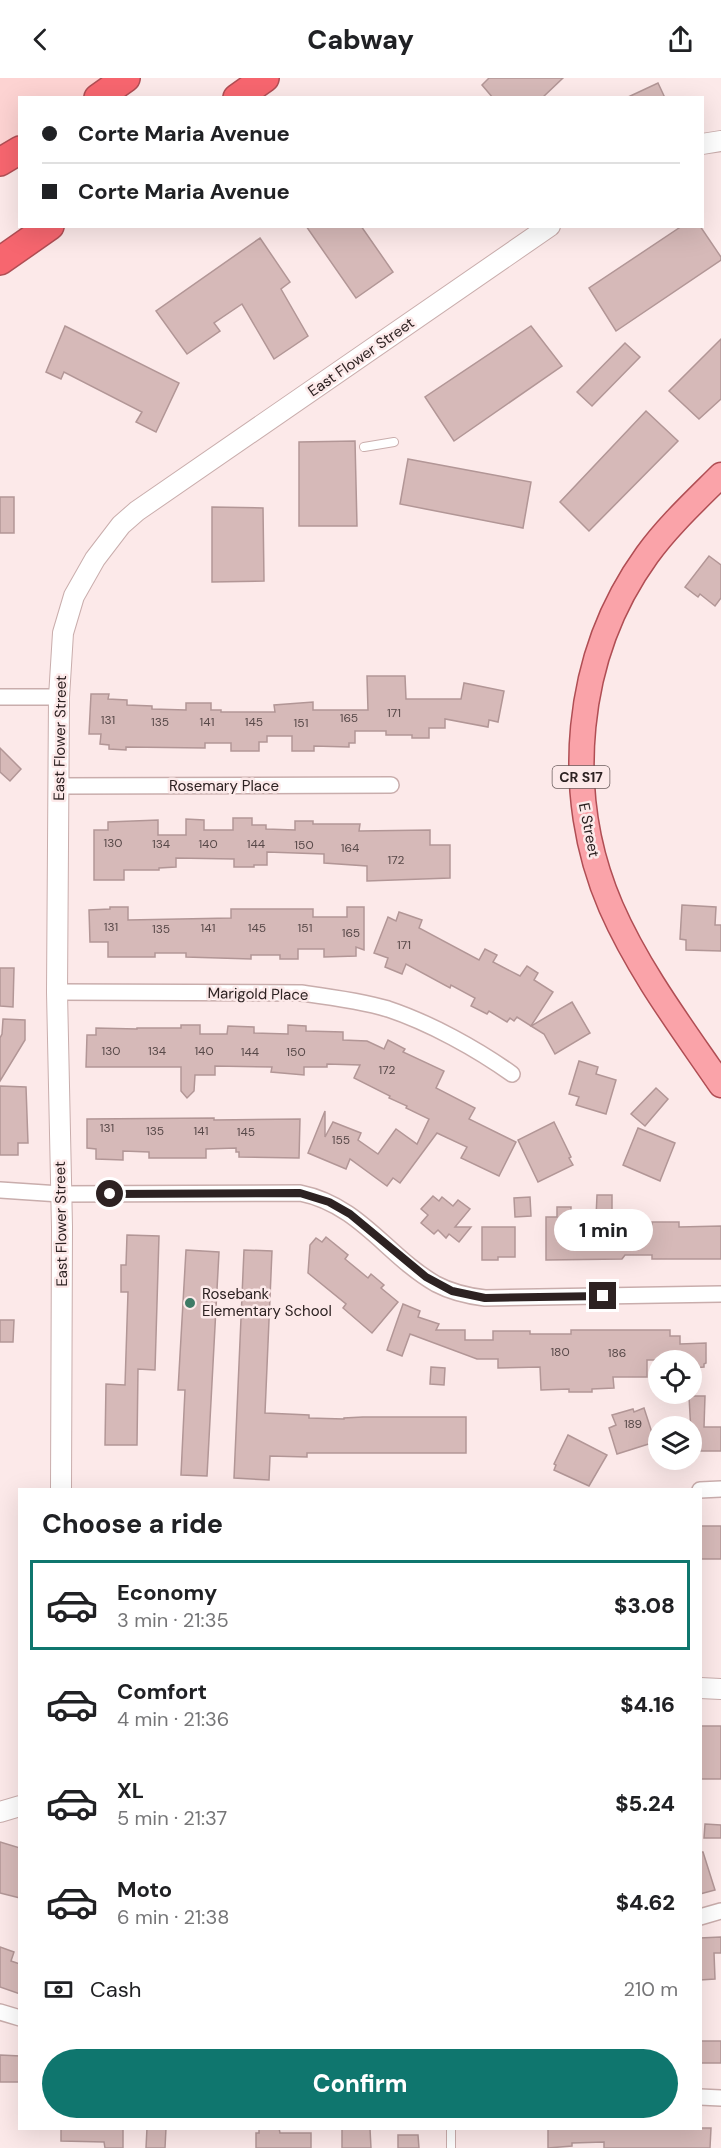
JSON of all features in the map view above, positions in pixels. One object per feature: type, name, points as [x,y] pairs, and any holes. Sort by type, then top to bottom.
[{"type":"highway","points":[[101,96],[126,78]]},
{"type":"highway","points":[[240,96],[266,78]]},
{"type":"highway","points":[[0,155],[18,149]]},
{"type":"highway","points":[[0,162],[18,149]]},
{"type":"highway","points":[[0,261],[47,228]]},
{"type":"main road","name":"E Street","points":[[721,475],[663,534],[646,557],[616,608],[604,635],[588,691],[581,767],[587,830],[593,856],[611,907],[666,1004],[721,1085]]},
{"type":"street","points":[[704,144],[721,141]]},
{"type":"street","name":"East Flower Street","points":[[62,1488],[57,992],[58,786],[59,697],[63,633],[71,605],[94,559],[121,525],[137,511],[547,228]]},
{"type":"street","points":[[0,697],[59,697]]},
{"type":"street","name":"Rosemary Place","points":[[58,786],[391,785]]},
{"type":"street","name":"Marigold Place","points":[[57,992],[301,993],[327,997],[387,1009],[412,1018],[492,1060],[512,1074]]},
{"type":"street","points":[[0,1190],[60,1194],[300,1193],[329,1202],[350,1214],[426,1277],[452,1291],[468,1296],[496,1298],[721,1294]]},
{"type":"street","points":[[702,1490],[721,1489]]},
{"type":"street","points":[[702,1688],[721,1689]]},
{"type":"street","points":[[0,1812],[18,1807]]},
{"type":"street","points":[[702,1916],[721,1911]]},
{"type":"street","points":[[0,2012],[18,2017]]},
{"type":"street","points":[[702,2097],[721,2098]]},
{"type":"lane","points":[[364,447],[394,442]]},
{"type":"lane","points":[[451,2130],[451,2148]]},
{"type":"shaded area","points":[[0,78],[126,78],[99,96],[18,96],[18,152],[0,163]]},
{"type":"building","points":[[489,78],[563,78],[544,96],[491,96],[482,85]]},
{"type":"building","points":[[658,83],[664,96],[630,96]]},
{"type":"building","points":[[307,228],[362,228],[393,272],[356,298]]},
{"type":"building","points":[[679,228],[701,228],[721,257],[721,260],[616,331],[589,288]]},
{"type":"building","points":[[260,238],[290,282],[281,289],[308,336],[274,359],[242,304],[214,323],[220,331],[187,354],[156,311]]},
{"type":"building","points":[[65,326],[179,383],[156,432],[136,422],[142,412],[64,372],[61,379],[46,372]]},
{"type":"building","points":[[531,326],[562,366],[454,441],[425,397]]},
{"type":"building","points":[[721,339],[721,399],[699,419],[669,391]]},
{"type":"building","points":[[625,343],[640,357],[592,406],[577,392]]},
{"type":"building","points":[[646,411],[678,441],[589,531],[560,502]]},
{"type":"building","points":[[355,441],[357,526],[299,526],[299,442]]},
{"type":"building","points":[[408,459],[531,482],[523,528],[400,504]]},
{"type":"building","points":[[0,497],[14,497],[14,533],[0,533]]},
{"type":"building","points":[[212,507],[263,508],[264,581],[212,582]]},
{"type":"building","points":[[709,556],[721,565],[721,598],[715,606],[700,594],[698,597],[685,587]]},
{"type":"building","points":[[367,676],[405,676],[406,699],[461,699],[464,683],[504,691],[498,722],[489,720],[488,727],[445,719],[445,728],[429,728],[429,738],[412,738],[412,735],[386,735],[386,731],[355,731],[355,743],[349,743],[349,747],[314,746],[314,751],[292,751],[292,736],[267,736],[267,742],[259,742],[259,751],[231,751],[231,743],[205,743],[205,748],[126,747],[126,750],[109,749],[109,745],[100,744],[101,734],[89,734],[91,694],[109,694],[108,699],[127,700],[127,705],[152,706],[152,709],[186,710],[186,703],[211,703],[211,710],[221,710],[221,712],[275,712],[274,705],[313,702],[313,710],[368,710]]},
{"type":"building","points":[[0,748],[21,769],[10,781],[0,772]]},
{"type":"building","points":[[233,818],[252,818],[252,825],[266,825],[266,829],[295,830],[295,821],[313,821],[313,824],[360,824],[359,831],[430,830],[430,845],[450,845],[450,878],[367,881],[367,866],[324,863],[324,854],[267,852],[267,865],[234,867],[234,859],[176,858],[176,867],[159,868],[159,870],[124,870],[124,880],[94,880],[94,830],[108,830],[108,822],[158,820],[158,835],[186,835],[186,819],[204,820],[204,830],[233,830]]},
{"type":"building","points":[[682,905],[716,907],[715,925],[721,925],[721,951],[686,950],[686,940],[680,939]]},
{"type":"building","points":[[110,907],[128,907],[128,920],[231,918],[231,909],[313,909],[313,917],[347,917],[347,907],[364,907],[364,950],[356,947],[356,956],[324,957],[324,949],[298,949],[298,959],[280,959],[280,955],[251,955],[251,959],[186,957],[186,953],[155,953],[155,957],[108,957],[108,942],[90,942],[89,910],[110,909]]},
{"type":"building","points":[[399,912],[422,920],[419,928],[479,960],[485,949],[497,955],[493,962],[520,976],[527,966],[538,973],[534,980],[553,992],[531,1026],[517,1017],[514,1021],[510,1018],[507,1022],[489,1011],[487,1014],[471,1006],[475,998],[451,985],[450,988],[406,964],[402,974],[385,967],[388,958],[374,953],[388,917],[396,921]]},
{"type":"building","points":[[0,968],[14,968],[13,1007],[0,1006]]},
{"type":"building","points":[[572,1002],[590,1033],[555,1054],[544,1034],[531,1026]]},
{"type":"building","points":[[3,1019],[25,1020],[25,1040],[0,1081],[0,1038]]},
{"type":"building","points":[[181,1025],[200,1025],[200,1034],[227,1034],[228,1026],[254,1027],[254,1033],[288,1034],[288,1025],[306,1026],[306,1031],[343,1032],[343,1040],[367,1041],[384,1049],[388,1040],[405,1049],[403,1052],[444,1071],[436,1088],[475,1108],[469,1119],[516,1142],[499,1176],[461,1158],[467,1147],[437,1133],[400,1183],[393,1178],[387,1186],[350,1159],[346,1169],[308,1153],[325,1111],[325,1137],[333,1122],[361,1133],[358,1140],[378,1154],[396,1129],[417,1144],[429,1119],[354,1078],[360,1065],[327,1064],[327,1067],[304,1067],[304,1075],[271,1072],[272,1067],[215,1066],[215,1075],[195,1075],[194,1091],[187,1098],[181,1091],[181,1067],[86,1067],[87,1035],[96,1035],[96,1028],[181,1028]]},
{"type":"building","points":[[579,1061],[598,1067],[596,1074],[616,1080],[606,1114],[576,1105],[579,1097],[569,1094]]},
{"type":"building","points":[[0,1086],[26,1087],[28,1143],[18,1143],[18,1155],[0,1155]]},
{"type":"building","points":[[656,1088],[668,1099],[645,1126],[631,1114]]},
{"type":"building","points":[[214,1118],[214,1120],[300,1119],[299,1158],[239,1157],[236,1148],[206,1149],[206,1158],[149,1158],[149,1152],[123,1151],[123,1160],[96,1159],[96,1149],[87,1148],[87,1119]]},
{"type":"building","points":[[554,1122],[573,1165],[538,1182],[518,1140]]},
{"type":"building","points":[[638,1128],[675,1143],[660,1181],[623,1165]]},
{"type":"building","points":[[597,1195],[612,1195],[612,1226],[652,1227],[652,1222],[679,1222],[679,1227],[721,1226],[721,1259],[652,1259],[652,1255],[625,1255],[622,1259],[546,1260],[546,1217],[557,1217],[557,1207],[571,1207],[571,1217],[596,1217]]},
{"type":"building","points":[[433,1196],[439,1201],[442,1197],[453,1206],[458,1200],[470,1209],[455,1227],[471,1227],[459,1242],[449,1234],[446,1238],[438,1230],[434,1234],[421,1223],[428,1215],[421,1209]]},
{"type":"building","points":[[530,1197],[531,1216],[515,1217],[514,1198]]},
{"type":"building","points":[[482,1227],[515,1227],[515,1257],[482,1260]]},
{"type":"building","points":[[127,1235],[159,1236],[155,1370],[138,1369],[137,1445],[105,1445],[106,1384],[125,1385],[128,1292],[121,1292],[121,1265],[126,1265]]},
{"type":"building","points":[[326,1237],[348,1255],[345,1259],[368,1278],[371,1274],[384,1285],[381,1288],[398,1302],[372,1333],[343,1308],[346,1304],[308,1273],[310,1245],[316,1238],[322,1242]]},
{"type":"building","points":[[186,1250],[219,1252],[207,1476],[181,1475],[185,1390],[178,1390]]},
{"type":"building","points":[[244,1250],[272,1251],[265,1413],[344,1419],[466,1417],[466,1453],[307,1453],[307,1457],[270,1456],[269,1480],[234,1478]]},
{"type":"building","points":[[403,1304],[420,1311],[418,1317],[439,1324],[436,1330],[465,1330],[465,1340],[493,1340],[493,1331],[571,1334],[571,1330],[670,1330],[670,1336],[680,1336],[680,1344],[706,1343],[706,1363],[702,1367],[702,1350],[648,1350],[647,1377],[613,1377],[614,1388],[592,1389],[592,1392],[569,1392],[569,1389],[541,1390],[540,1367],[498,1368],[498,1359],[477,1359],[410,1334],[402,1356],[387,1350]]},
{"type":"building","points":[[0,1320],[14,1320],[13,1342],[0,1342]]},
{"type":"building","points":[[431,1367],[445,1368],[444,1385],[430,1384]]},
{"type":"building","points":[[702,1396],[705,1396],[704,1427],[721,1427],[721,1451],[702,1451],[702,1416],[690,1416],[689,1404],[702,1404]]},
{"type":"building","points":[[644,1408],[648,1420],[648,1444],[617,1454],[609,1428],[616,1425],[612,1415],[633,1409],[634,1412]]},
{"type":"building","points":[[568,1435],[607,1455],[589,1486],[554,1470],[556,1465],[554,1464]]},
{"type":"building","points":[[702,1526],[721,1526],[721,1559],[702,1559]]},
{"type":"building","points":[[702,1726],[721,1726],[721,1779],[702,1779]]},
{"type":"building","points":[[705,1824],[721,1825],[721,1838],[704,1838]]},
{"type":"building","points":[[0,1842],[18,1847],[18,1898],[0,1893]]},
{"type":"building","points":[[702,1852],[703,1852],[715,1890],[702,1893]]},
{"type":"building","points":[[721,1937],[721,1953],[714,1953],[715,1979],[702,1980],[702,1938]]},
{"type":"building","points":[[0,1947],[14,1952],[11,1961],[18,1963],[18,1993],[0,1987]]},
{"type":"building","points":[[702,2041],[721,2041],[721,2063],[702,2063]]},
{"type":"building","points":[[0,2055],[18,2056],[18,2082],[0,2082]]},
{"type":"building","points":[[702,2128],[711,2128],[710,2148],[604,2148],[604,2142],[572,2143],[572,2146],[548,2148],[548,2130],[702,2130]]},
{"type":"building","points":[[61,2130],[123,2130],[123,2148],[105,2148],[104,2142],[61,2141]]},
{"type":"building","points":[[147,2130],[166,2130],[165,2148],[146,2148]]},
{"type":"building","points":[[259,2130],[279,2130],[280,2133],[311,2133],[311,2148],[256,2148],[256,2133],[259,2133]]},
{"type":"building","points":[[342,2130],[370,2130],[371,2148],[342,2148]]},
{"type":"building","points":[[398,2135],[418,2135],[419,2148],[398,2148]]},
{"type":"place","name":"Rosebank Elementary School","points":[[190,1303]]},
{"type":"route","points":[[110,1194],[300,1193],[318,1197],[340,1207],[426,1277],[452,1291],[485,1298],[603,1296]]}]
